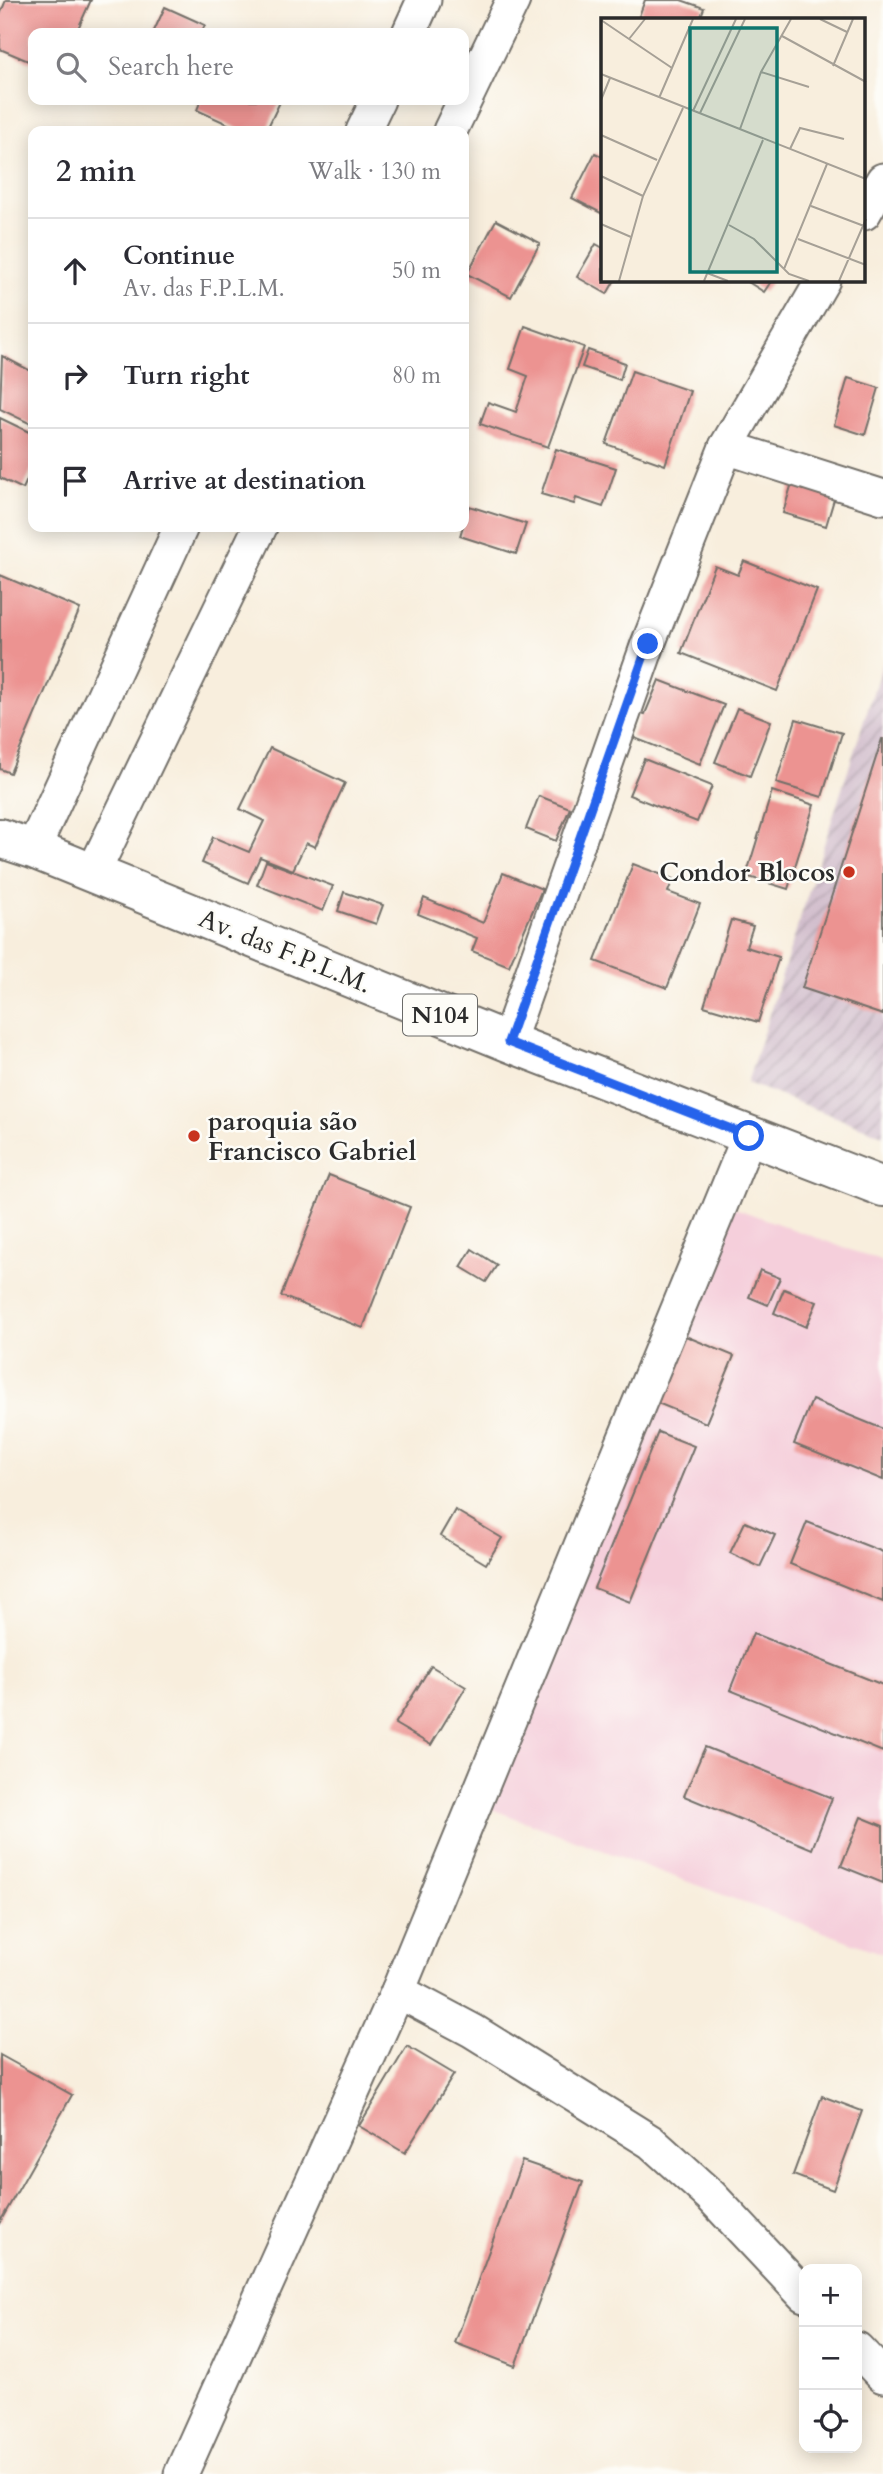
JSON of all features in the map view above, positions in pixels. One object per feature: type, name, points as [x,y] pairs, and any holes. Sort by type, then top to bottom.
[{"type":"main road","name":"Av. das F.P.L.M.","points":[[16,843],[508,1042],[883,1187]]},
{"type":"street","points":[[411,28],[424,0]]},
{"type":"street","points":[[469,91],[513,0]]},
{"type":"street","points":[[365,126],[376,105]]},
{"type":"street","points":[[452,126],[463,105]]},
{"type":"street","points":[[866,210],[883,180]]},
{"type":"street","points":[[508,1042],[648,644],[726,447],[822,282]]},
{"type":"street","points":[[726,447],[883,497]]},
{"type":"street","points":[[16,843],[178,532]]},
{"type":"street","points":[[93,873],[258,532]]},
{"type":"street","points":[[181,2474],[398,1992],[749,1136]]},
{"type":"street","points":[[398,1992],[473,2031],[651,2142],[710,2196],[799,2290]]},
{"type":"street","points":[[862,2354],[883,2376]]},
{"type":"shaded area","name":"Condor Blocos","points":[[883,662],[883,1135],[747,1083]]},
{"type":"shaded area","points":[[732,1207],[883,1262],[883,1954],[475,1803]]},
{"type":"building","points":[[6,0],[91,0],[78,28],[28,28],[28,61],[0,49],[0,15]]},
{"type":"building","points":[[645,0],[681,0],[704,8],[700,18],[638,18]]},
{"type":"building","points":[[165,7],[205,25],[204,28],[155,28]]},
{"type":"building","points":[[199,105],[279,105],[268,126],[232,126],[197,110]]},
{"type":"building","points":[[595,153],[601,156],[601,213],[572,198]]},
{"type":"building","points":[[496,220],[540,243],[511,297],[469,275],[469,270]]},
{"type":"building","points":[[596,244],[601,247],[601,282],[614,282],[607,294],[577,277]]},
{"type":"building","points":[[748,282],[771,282],[764,292]]},
{"type":"building","points":[[525,326],[584,347],[548,447],[480,424],[488,402],[516,412],[528,376],[510,369]]},
{"type":"building","points":[[588,350],[625,363],[620,380],[582,367]]},
{"type":"building","points":[[2,356],[28,369],[28,423],[0,409]]},
{"type":"building","points":[[632,371],[690,391],[665,465],[606,444]]},
{"type":"building","points":[[848,378],[879,388],[865,435],[834,425]]},
{"type":"building","points":[[0,418],[28,432],[28,478],[23,489],[0,478]]},
{"type":"building","points":[[556,449],[616,468],[603,507],[576,498],[574,504],[541,494]]},
{"type":"building","points":[[792,483],[835,496],[826,526],[783,513]]},
{"type":"building","points":[[469,506],[526,524],[516,554],[460,536],[461,532],[469,532]]},
{"type":"building","points":[[744,561],[817,590],[777,691],[681,653],[715,566],[738,575]]},
{"type":"building","points":[[0,575],[80,609],[10,773],[0,769]]},
{"type":"building","points":[[659,680],[724,705],[700,764],[632,737],[641,713],[645,714]]},
{"type":"building","points":[[737,708],[771,721],[750,776],[715,762]]},
{"type":"building","points":[[796,719],[842,733],[822,797],[776,783]]},
{"type":"building","points":[[883,739],[883,1015],[802,988]]},
{"type":"building","points":[[270,748],[345,783],[315,847],[306,843],[293,870],[260,857],[248,883],[202,863],[213,837],[249,852],[264,821],[240,809]]},
{"type":"building","points":[[644,759],[712,786],[697,822],[629,795]]},
{"type":"building","points":[[772,791],[814,805],[788,889],[746,876]]},
{"type":"building","points":[[539,796],[570,808],[556,841],[526,829]]},
{"type":"building","points":[[266,861],[333,886],[323,911],[257,885]]},
{"type":"building","points":[[633,864],[673,879],[668,892],[700,904],[667,988],[595,961]]},
{"type":"building","points":[[503,873],[542,889],[509,966],[472,951],[477,938],[418,914],[424,898],[483,923]]},
{"type":"building","points":[[344,892],[383,905],[376,924],[338,911]]},
{"type":"building","points":[[731,920],[753,926],[746,947],[779,957],[758,1022],[704,1006]]},
{"type":"building","points":[[329,1175],[410,1207],[363,1328],[281,1296]]},
{"type":"building","points":[[472,1249],[497,1265],[486,1282],[461,1267]]},
{"type":"building","points":[[760,1270],[780,1278],[768,1305],[749,1297]]},
{"type":"building","points":[[784,1289],[817,1302],[806,1327],[774,1313]]},
{"type":"building","points":[[683,1335],[734,1356],[706,1423],[655,1402]]},
{"type":"building","points":[[812,1400],[883,1429],[883,1480],[794,1444]]},
{"type":"building","points":[[658,1432],[694,1446],[630,1602],[594,1588]]},
{"type":"building","points":[[455,1510],[502,1538],[486,1564],[440,1536]]},
{"type":"building","points":[[745,1522],[775,1535],[760,1567],[730,1553]]},
{"type":"building","points":[[807,1522],[883,1552],[883,1602],[790,1564]]},
{"type":"building","points":[[753,1633],[883,1685],[883,1752],[730,1690]]},
{"type":"building","points":[[431,1666],[466,1687],[431,1745],[395,1724]]},
{"type":"building","points":[[705,1747],[832,1798],[812,1849],[684,1796]]},
{"type":"building","points":[[861,1817],[883,1826],[883,1883],[841,1866]]},
{"type":"building","points":[[407,2046],[454,2074],[405,2153],[359,2126]]},
{"type":"building","points":[[0,2055],[72,2095],[0,2222]]},
{"type":"building","points":[[822,2096],[862,2111],[833,2190],[793,2175]]},
{"type":"building","points":[[522,2161],[583,2182],[515,2366],[455,2343]]},
{"type":"place","name":"Condor Blocos","points":[[849,872]]},
{"type":"place","name":"paroquia são Francisco Gabriel","points":[[194,1136]]},
{"type":"route","points":[[648,644],[508,1042],[749,1136]]}]
